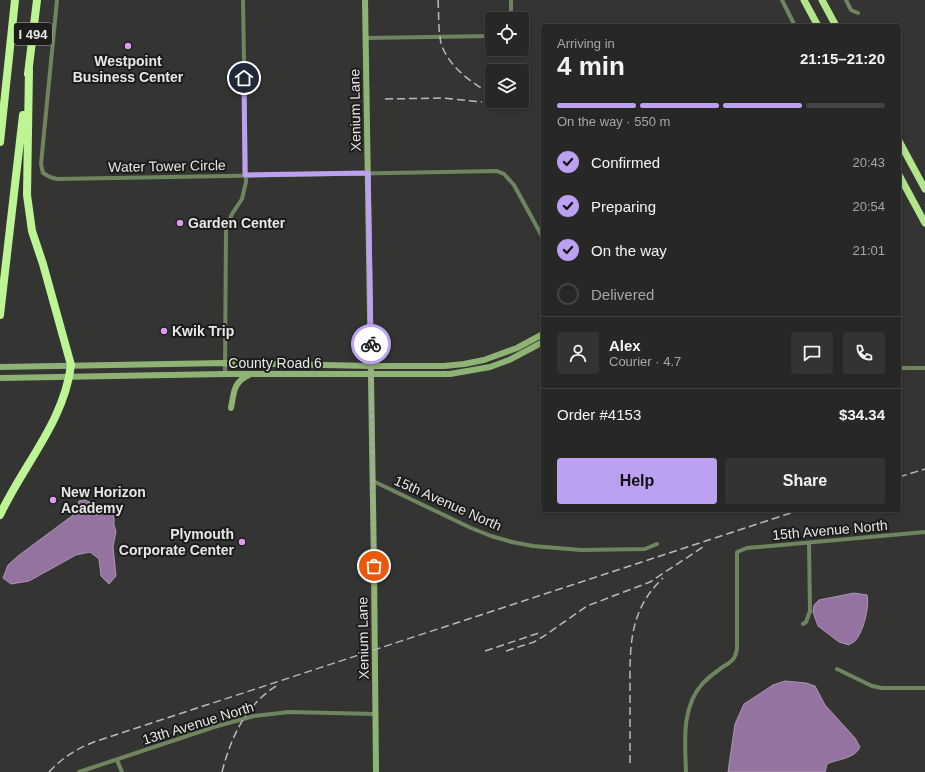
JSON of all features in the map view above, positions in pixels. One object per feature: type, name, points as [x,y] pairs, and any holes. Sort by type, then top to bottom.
[{"type":"highway","name":"I 494","points":[[0,142],[15,0]]},
{"type":"highway","name":"I 494","points":[[0,315],[37,0]]},
{"type":"highway","points":[[804,0],[817,24]]},
{"type":"highway","points":[[822,0],[835,24]]},
{"type":"highway","points":[[0,515],[9,496],[42,444],[59,409],[70,376],[71,365],[43,264],[32,231],[28,195],[29,69]]},
{"type":"highway","points":[[0,98],[1,91],[7,78]]},
{"type":"highway","points":[[901,147],[925,189]]},
{"type":"highway","points":[[901,179],[925,223]]},
{"type":"highway","points":[[901,182],[905,186]]},
{"type":"main road","name":"Xenium Lane","points":[[365,0],[376,772]]},
{"type":"main road","name":"County Road 6","points":[[0,367],[225,363],[444,366],[464,364],[502,354],[541,335]]},
{"type":"main road","name":"County Road 6","points":[[0,378],[225,374],[450,374],[490,367],[509,360],[541,343]]},
{"type":"main road","points":[[231,408],[237,384],[241,379],[251,375]]},
{"type":"street","name":"Water Tower Circle","points":[[57,0],[41,164],[43,173],[50,177],[57,179],[497,171],[504,174],[514,184],[541,234]]},
{"type":"street","points":[[225,374],[226,230],[232,214],[242,199],[245,191],[243,0]]},
{"type":"street","points":[[511,0],[511,12]]},
{"type":"street","points":[[782,0],[795,24]]},
{"type":"street","points":[[846,0],[852,10],[858,13]]},
{"type":"street","points":[[366,38],[485,36]]},
{"type":"street","points":[[901,368],[925,368]]},
{"type":"street","name":"15th Avenue North","points":[[373,481],[471,528],[512,542],[557,549],[604,551],[645,549],[657,544]]},
{"type":"street","name":"15th Avenue North","points":[[686,772],[686,732],[690,706],[702,684],[711,675],[730,662],[736,655],[737,552],[747,548],[925,532]]},
{"type":"street","points":[[803,624],[806,622],[810,611],[809,543]]},
{"type":"street","points":[[838,669],[877,687],[892,689],[925,688]]},
{"type":"street","name":"13th Avenue North","points":[[79,772],[214,727],[254,716],[289,712],[376,714]]},
{"type":"street","points":[[117,760],[122,772]]},
{"type":"shaded area","points":[[85,500],[114,514],[114,525],[116,531],[113,547],[116,576],[109,584],[101,576],[99,559],[90,552],[76,555],[29,581],[11,584],[3,578],[8,565],[76,513],[79,501]]},
{"type":"shaded area","points":[[854,593],[867,595],[868,606],[861,632],[855,641],[849,645],[839,642],[818,626],[813,612],[814,605],[819,600]]},
{"type":"shaded area","points":[[785,681],[806,683],[815,686],[825,705],[855,738],[860,747],[858,751],[850,756],[827,764],[825,772],[728,772],[735,724],[744,704],[773,685]]},
{"type":"railway","points":[[438,0],[439,32],[444,51],[454,66],[461,73],[485,90]]},
{"type":"railway","points":[[385,99],[443,98],[482,102]]},
{"type":"railway","points":[[901,476],[925,469]]},
{"type":"railway","points":[[49,772],[70,754],[94,742],[794,512]]},
{"type":"railway","points":[[506,651],[534,642],[587,606],[650,582],[706,545]]},
{"type":"railway","points":[[630,763],[630,660],[633,631],[643,604],[663,578]]},
{"type":"railway","points":[[485,651],[542,632]]},
{"type":"railway","points":[[222,772],[230,746],[241,722],[257,702],[278,685]]},
{"type":"way so far","points":[[371,344],[374,566]]},
{"type":"place","name":"Westpoint Business Center","points":[[128,46]]},
{"type":"place","name":"Garden Center","points":[[180,223]]},
{"type":"place","name":"Kwik Trip","points":[[164,331]]},
{"type":"place","name":"New Horizon Academy","points":[[53,500]]},
{"type":"place","name":"Plymouth Corporate Center","points":[[242,542]]},
{"type":"route","points":[[244,78],[245,175],[368,173],[371,344]]}]
